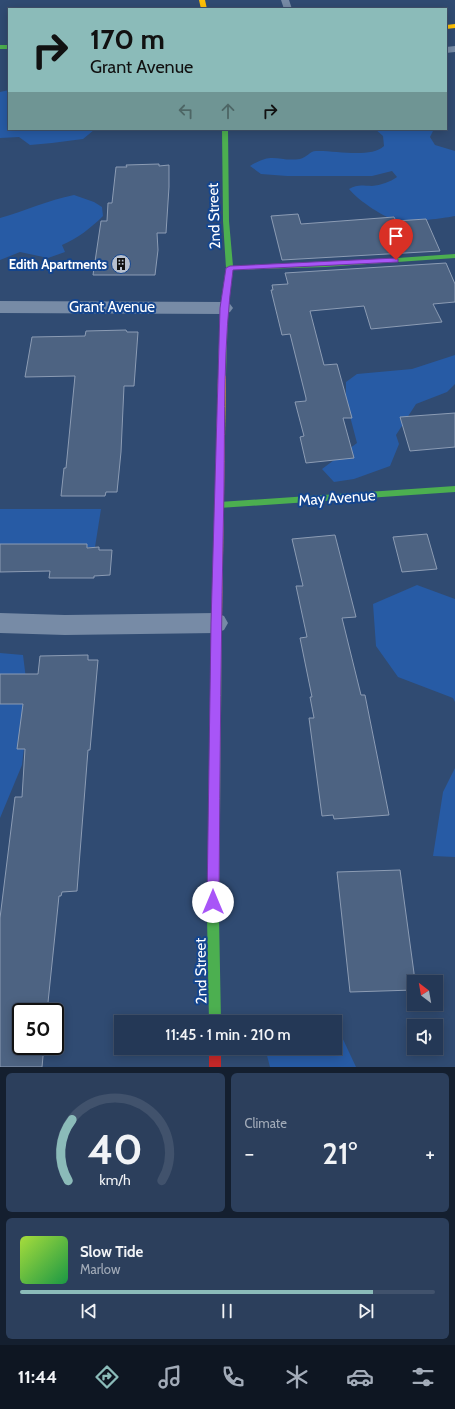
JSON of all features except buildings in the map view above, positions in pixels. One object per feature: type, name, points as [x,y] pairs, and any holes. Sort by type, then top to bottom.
[{"type":"main road","name":"2nd Street","points":[[215,1015],[213,880],[216,623],[224,308],[230,268],[226,221],[225,130]]},
{"type":"main road","points":[[230,268],[325,265],[455,256]]},
{"type":"main road","name":"May Avenue","points":[[219,505],[455,489]]},
{"type":"main road","points":[[215,1055],[215,1067]]},
{"type":"street","name":"Grant Avenue","points":[[0,307],[224,308]]},
{"type":"street","points":[[0,623],[216,623]]},
{"type":"shaded area","points":[[8,90],[8,130],[94,130],[83,139],[30,145],[19,137],[0,138],[0,92]]},
{"type":"shaded area","points":[[376,130],[434,130],[430,137],[435,145],[455,151],[455,216],[418,221],[399,221],[372,208],[359,199],[349,189],[352,187],[372,186],[388,182],[397,177],[392,171],[372,176],[287,176],[261,174],[250,166],[264,159],[270,158],[292,160],[300,159],[316,151],[352,153],[370,152],[378,150],[384,146],[383,136]]},
{"type":"shaded area","points":[[74,195],[94,202],[102,207],[103,216],[94,225],[62,245],[65,252],[48,258],[20,252],[0,260],[0,218]]},
{"type":"shaded area","points":[[455,355],[455,384],[447,392],[416,404],[396,435],[399,444],[390,466],[354,479],[334,482],[322,469],[357,443],[346,401],[346,382],[357,374],[412,369]]},
{"type":"shaded area","points":[[0,509],[101,509],[95,547],[87,547],[87,544],[0,549]]},
{"type":"shaded area","points":[[417,585],[455,599],[455,702],[453,698],[398,677],[376,646],[373,604]]},
{"type":"shaded area","points":[[0,653],[23,655],[29,703],[22,765],[0,818]]},
{"type":"shaded area","points":[[455,768],[455,857],[433,856],[443,792]]},
{"type":"shaded area","points":[[342,1037],[356,1067],[270,1067],[267,1055],[342,1055]]},
{"type":"traffic: fast","points":[[0,47],[8,47]]},
{"type":"traffic: fast","points":[[222,376],[224,308],[230,268],[226,221],[225,130]]},
{"type":"traffic: fast","points":[[230,268],[325,265],[455,256]]},
{"type":"traffic: fast","points":[[219,505],[455,489]]},
{"type":"traffic: fast","points":[[215,1015],[213,917],[217,617]]},
{"type":"traffic: slow","points":[[202,0],[204,8]]},
{"type":"traffic: slow","points":[[447,27],[455,26]]},
{"type":"traffic: slow","points":[[217,617],[222,376]]},
{"type":"traffic: jam","points":[[215,1055],[215,1067]]},
{"type":"place","name":"Edith Apartments","points":[[121,264]]},
{"type":"route","points":[[213,902],[216,623],[222,370],[224,308],[230,268],[325,265],[396,260]]}]
